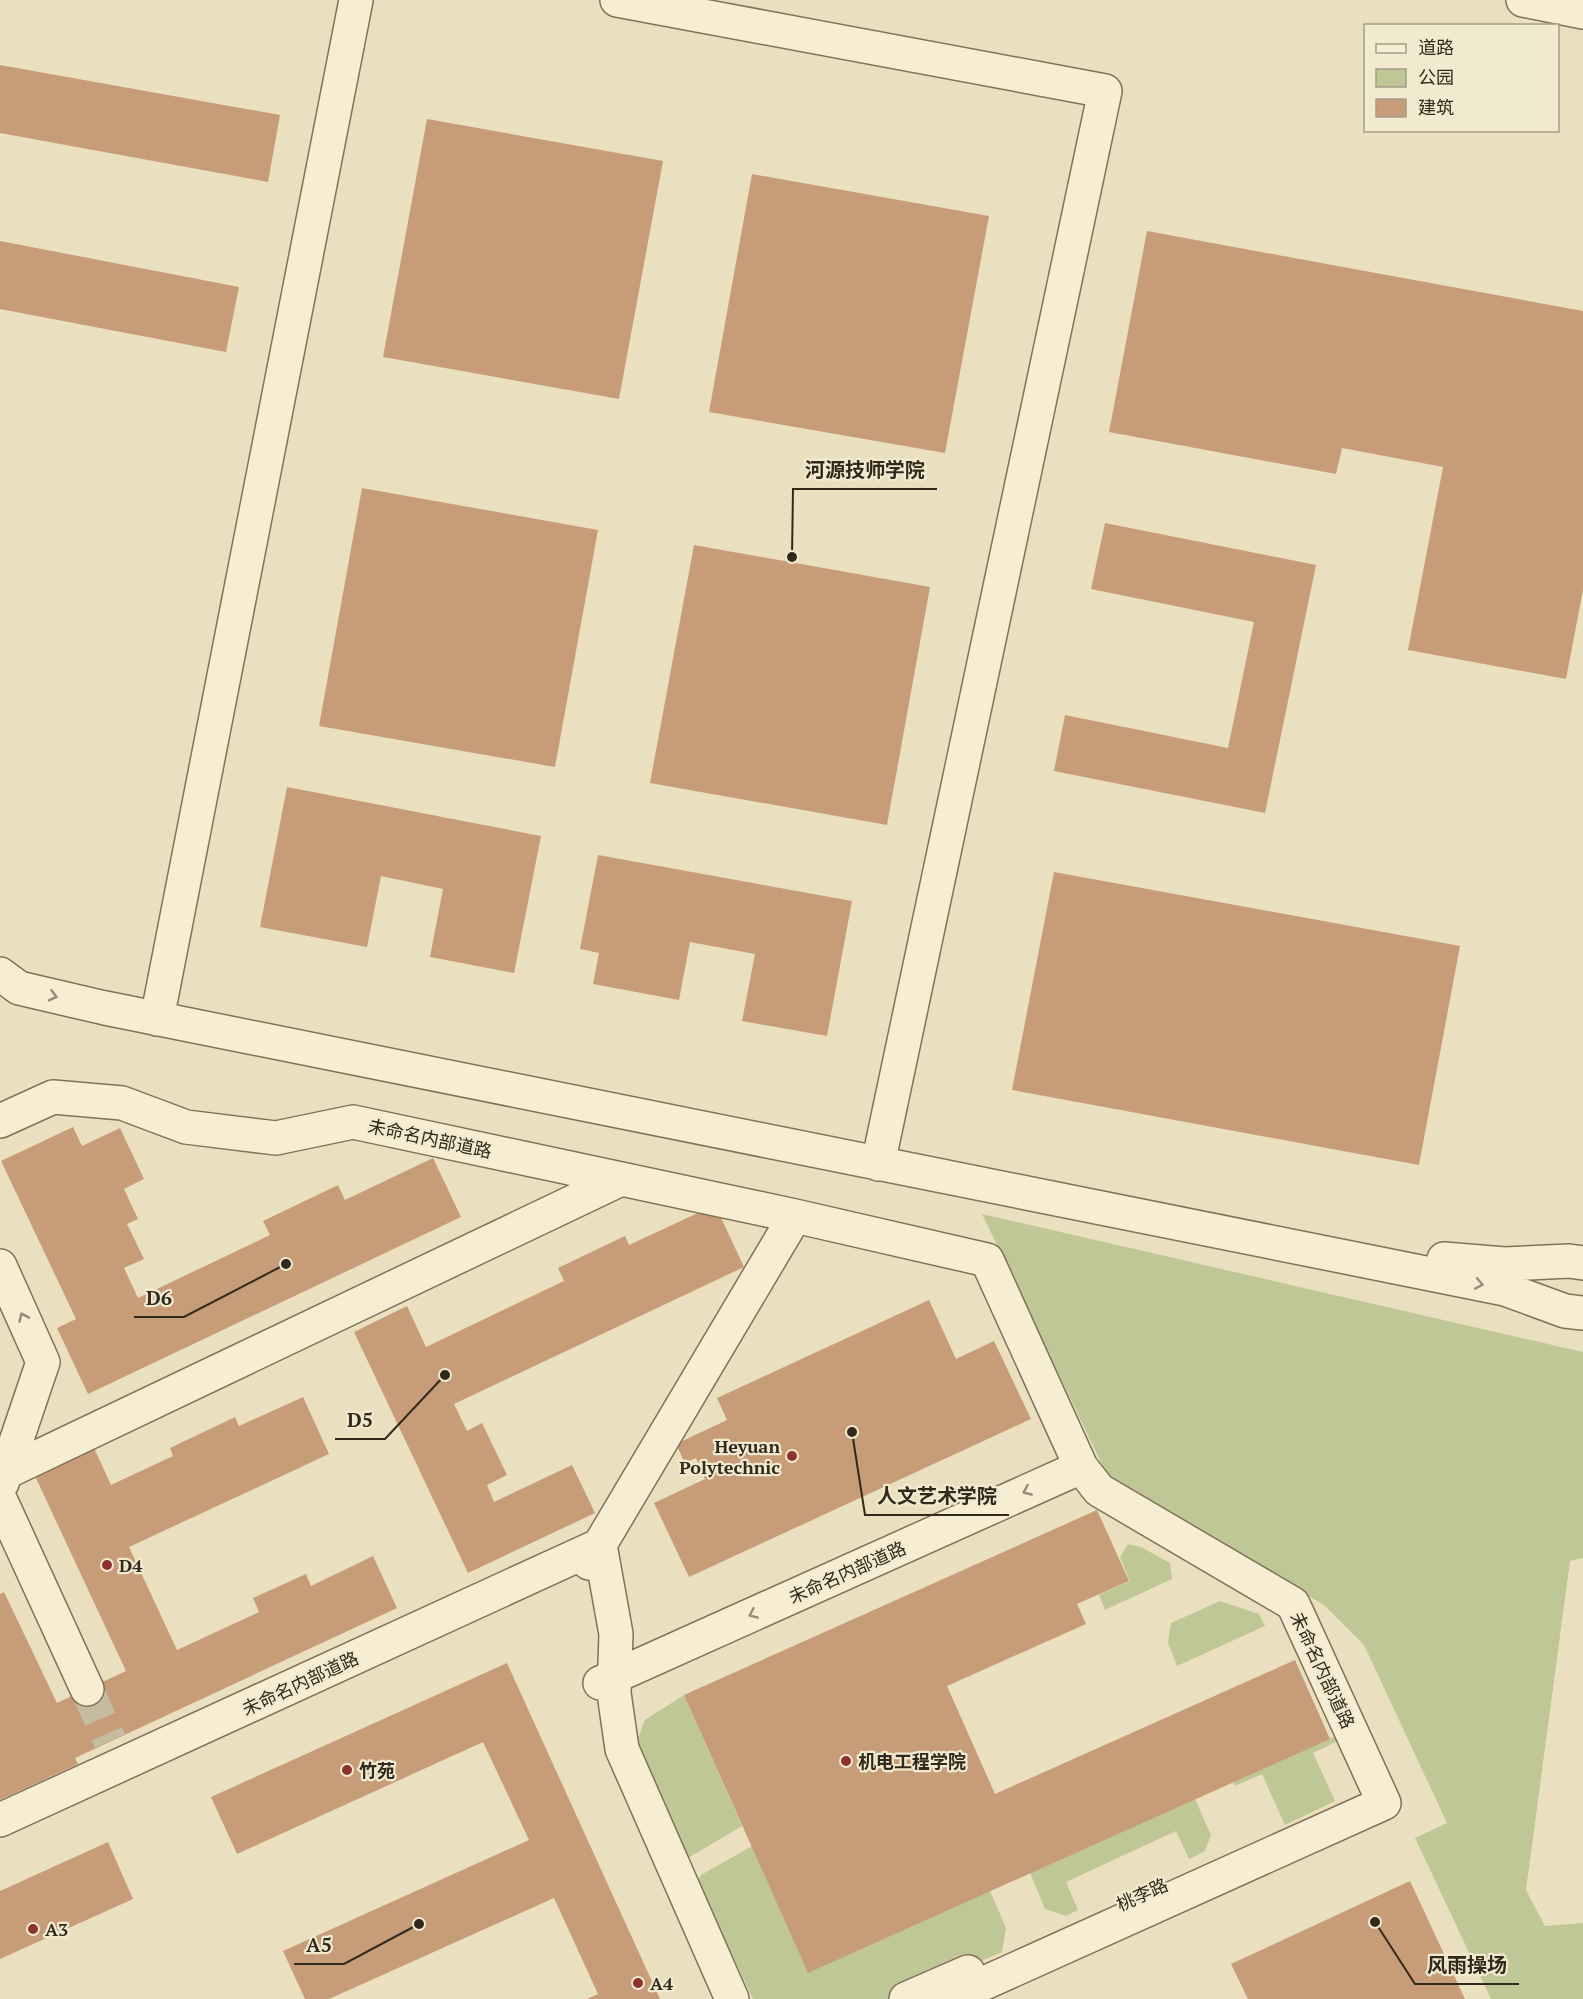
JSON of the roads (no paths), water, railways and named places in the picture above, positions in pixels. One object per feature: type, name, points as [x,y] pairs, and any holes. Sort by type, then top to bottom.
[{"type":"street","points":[[159,1009],[356,0]]},
{"type":"street","points":[[617,0],[1105,92],[880,1155]]},
{"type":"street","points":[[1523,0],[1583,12]]},
{"type":"street","points":[[0,948],[24,966],[104,988],[159,1009]]},
{"type":"street","points":[[0,974],[19,988],[159,1009],[880,1155],[1505,1289],[1565,1311],[1583,1313]]},
{"type":"street","name":"未命名内部道路","points":[[0,1121],[54,1097],[123,1103],[186,1127],[276,1138],[353,1122],[795,1216],[987,1260],[1080,1467],[1099,1490],[1293,1605],[1381,1796]]},
{"type":"street","points":[[880,1155],[1441,1258],[1505,1264],[1583,1263]]},
{"type":"street","points":[[3,1467],[608,1176]]},
{"type":"street","points":[[732,1999],[622,1749],[614,1692],[607,1680],[595,1554],[795,1216]]},
{"type":"street","points":[[0,1266],[43,1362],[3,1467]]},
{"type":"street","points":[[0,1318],[23,1368],[3,1467],[78,1693],[0,1543]]},
{"type":"street","name":"未命名内部道路","points":[[607,1680],[1080,1467]]},
{"type":"street","name":"未命名内部道路","points":[[0,1820],[111,1764],[595,1554]]},
{"type":"street","points":[[607,1680],[599,1698],[607,1755],[716,1999]]},
{"type":"street","name":"未命名内部道路","points":[[0,1833],[111,1764]]},
{"type":"street","name":"桃李路","points":[[906,1999],[1381,1796]]},
{"type":"street","name":"桃李路","points":[[949,1999],[1381,1796]]},
{"type":"tunnel","points":[[87,1689],[110,1741]]},
{"type":"place","name":"河源技师学院","points":[[792,557]]},
{"type":"place","name":"D6","points":[[286,1264]]},
{"type":"place","name":"D5","points":[[445,1375]]},
{"type":"place","name":"人文艺术学院","points":[[852,1432]]},
{"type":"place","name":"Heyuan Polytechnic","points":[[792,1456]]},
{"type":"place","name":"D4","points":[[107,1565]]},
{"type":"place","name":"机电工程学院","points":[[846,1761]]},
{"type":"place","name":"竹苑","points":[[347,1770]]},
{"type":"place","name":"风雨操场","points":[[1375,1922]]},
{"type":"place","name":"A5","points":[[419,1924]]},
{"type":"place","name":"A3","points":[[33,1929]]},
{"type":"place","name":"A4","points":[[638,1983]]}]
